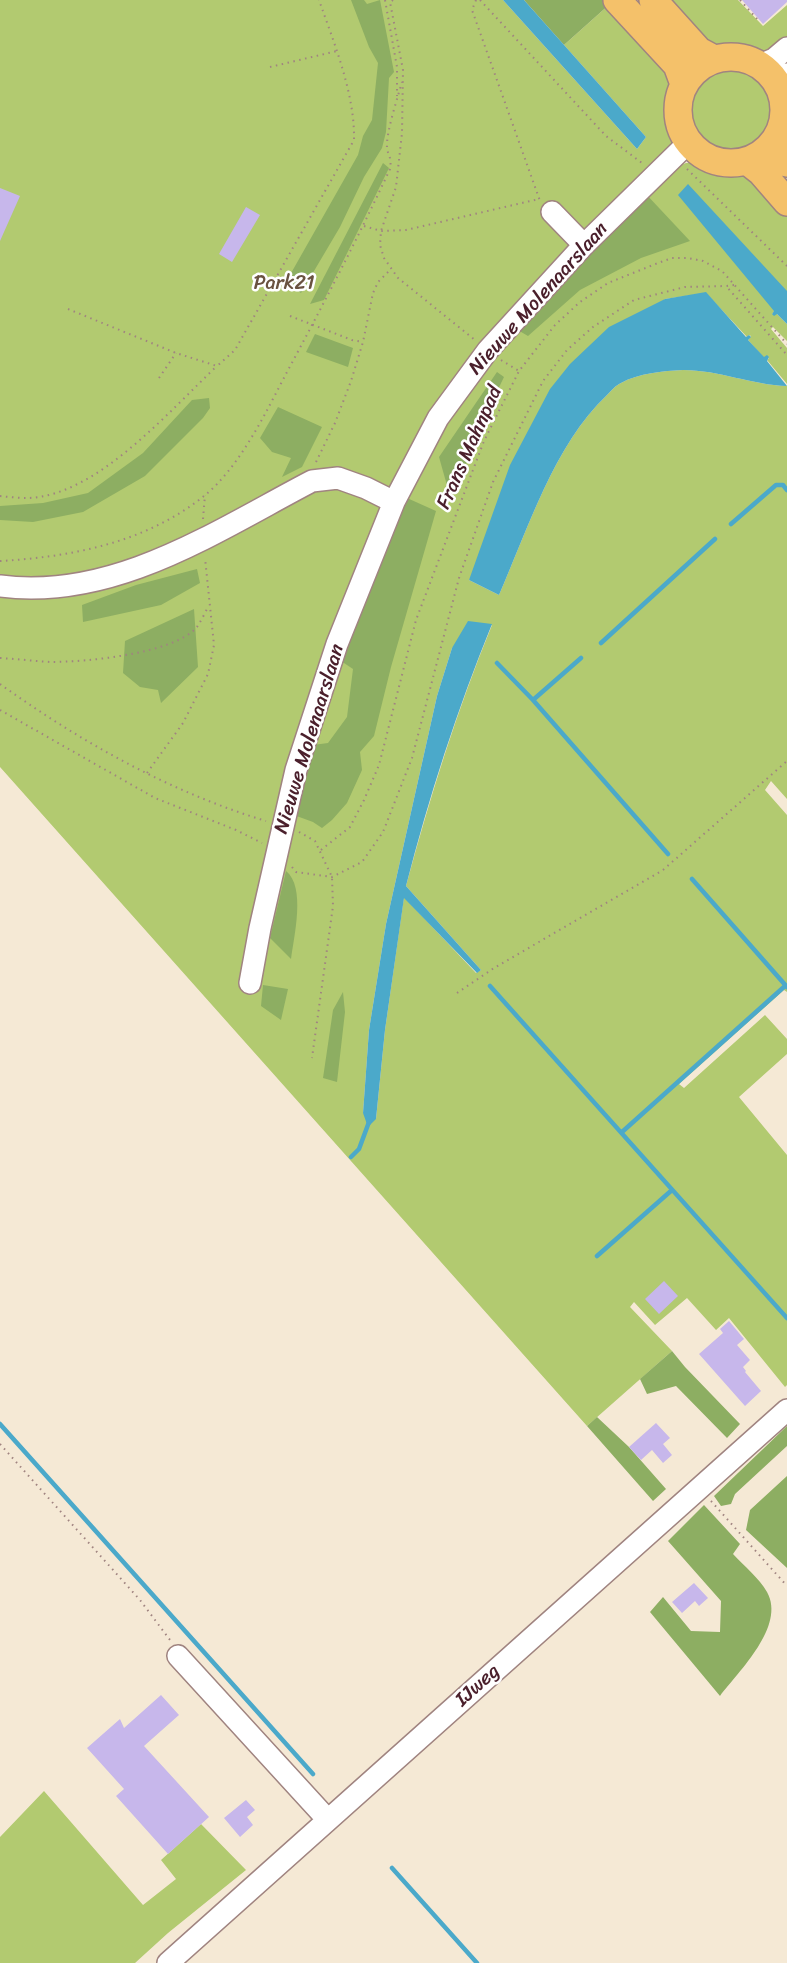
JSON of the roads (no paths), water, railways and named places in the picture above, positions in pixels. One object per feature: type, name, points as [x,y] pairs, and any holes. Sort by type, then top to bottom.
[{"type":"main road","points":[[617,0],[677,65],[684,84]]},
{"type":"main road","points":[[653,0],[699,51],[714,59]]},
{"type":"main road","points":[[730,57],[745,59],[760,65],[783,81],[784,120],[781,152],[761,155],[734,165],[718,163],[703,156],[674,157],[682,131],[678,116],[678,100],[684,84],[693,72],[714,59],[730,57]]},
{"type":"main road","points":[[747,161],[761,172],[787,201]]},
{"type":"street","points":[[760,65],[774,59],[787,48]]},
{"type":"street","name":"Nieuwe Molenaarslaan","points":[[250,982],[296,770],[337,644],[394,502],[438,418],[488,350],[585,245],[674,157]]},
{"type":"street","points":[[545,206],[585,245]]},
{"type":"street","points":[[0,586],[40,588],[69,585],[136,570],[164,558],[312,481],[338,478],[366,488],[394,502]]},
{"type":"street","name":"IJweg","points":[[168,1963],[787,1410]]},
{"type":"street","points":[[178,1656],[328,1820]]},
{"type":"water","points":[[503,0],[524,0],[646,137],[637,149]]},
{"type":"water","points":[[688,184],[787,291],[787,324],[777,314],[774,316],[772,314],[774,311],[678,195]]},
{"type":"water","points":[[706,292],[746,337],[749,335],[751,337],[748,340],[764,357],[767,355],[769,357],[767,361],[787,386],[710,372],[683,370],[643,375],[619,384],[588,415],[557,463],[499,595],[469,580],[510,465],[550,389],[570,364],[609,327],[665,299]]},
{"type":"water","points":[[468,621],[492,624],[444,754],[406,886],[481,970],[477,973],[404,898],[385,1030],[376,1119],[368,1127],[363,1113],[369,1030],[386,924],[437,696],[452,648]]},
{"type":"waterway","points":[[731,524],[776,485],[783,485],[787,490]]},
{"type":"waterway","points":[[601,643],[715,539]]},
{"type":"waterway","points":[[533,700],[581,658]]},
{"type":"waterway","points":[[497,663],[533,700],[668,854]]},
{"type":"waterway","points":[[692,879],[787,987]]},
{"type":"waterway","points":[[490,986],[787,1318]]},
{"type":"waterway","points":[[622,1132],[785,986]]},
{"type":"waterway","points":[[351,1157],[359,1149],[369,1122]]},
{"type":"waterway","points":[[597,1256],[672,1190]]},
{"type":"waterway","points":[[0,1424],[313,1774]]},
{"type":"waterway","points":[[392,1868],[477,1963]]},
{"type":"park label","name":"Park21","points":[[284,284]]}]
